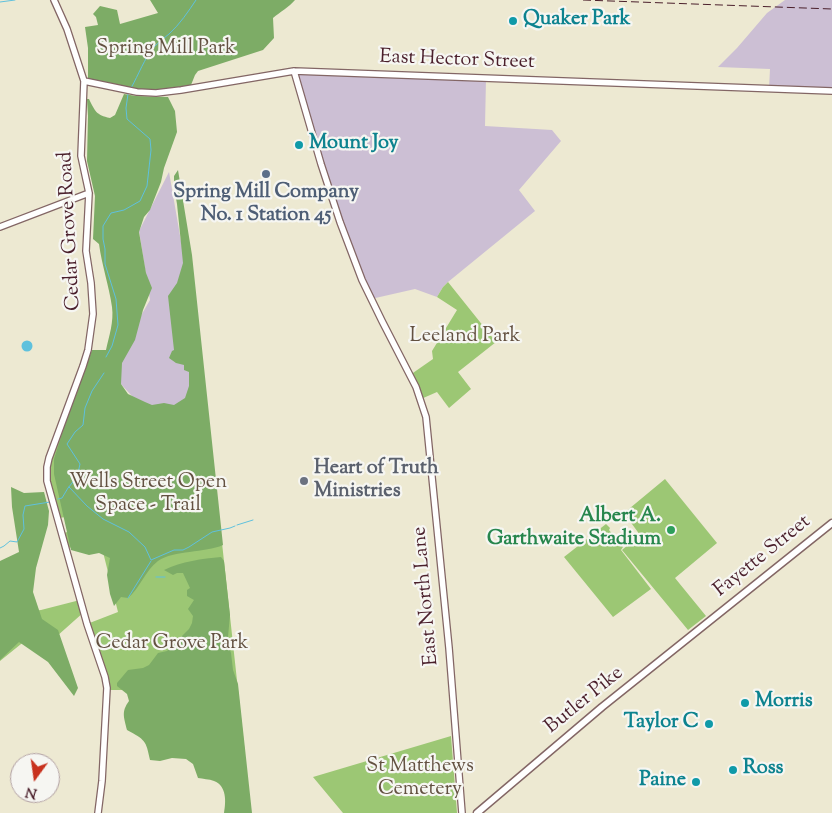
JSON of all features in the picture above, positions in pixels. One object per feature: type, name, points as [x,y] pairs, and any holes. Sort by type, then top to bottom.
[{"type":"main road","name":"Fayette Street","points":[[715,616],[832,523]]},
{"type":"main road","name":"Butler Pike","points":[[477,813],[602,707],[715,616]]},
{"type":"street","name":"Cedar Grove Road","points":[[54,0],[67,29],[84,81],[82,156],[89,193],[86,251],[93,314],[83,366],[49,458],[47,481],[107,688],[102,782],[98,813]]},
{"type":"street","name":"East Hector Street","points":[[84,81],[137,92],[156,93],[294,71],[832,91]]},
{"type":"street","name":"East North Lane","points":[[294,71],[321,164],[362,280],[414,383],[426,417],[449,648],[462,813]]},
{"type":"street","points":[[0,227],[89,193]]},
{"type":"shaded area","points":[[785,0],[832,0],[832,91],[769,89],[770,69],[718,67],[767,13]]},
{"type":"shaded area","points":[[294,71],[486,79],[485,126],[552,130],[561,141],[519,190],[535,211],[448,282],[437,297],[415,289],[371,299],[340,222]]},
{"type":"shaded area","points":[[169,172],[186,270],[193,373],[188,394],[180,408],[141,406],[109,371],[150,300],[139,231]]},
{"type":"green space","name":"Spring Mill Park","points":[[150,0],[295,0],[273,18],[274,38],[263,50],[198,71],[191,85],[181,90],[156,93],[88,82],[88,48],[85,27],[98,25],[93,14],[100,6],[117,10],[120,24],[158,13]]},
{"type":"green space","name":"Wells Street Open Space - Trail","points":[[124,94],[168,97],[175,111],[177,132],[161,182],[139,232],[146,273],[152,288],[143,310],[135,340],[122,363],[121,384],[128,394],[152,405],[164,403],[174,405],[185,398],[189,386],[189,372],[184,370],[184,365],[176,363],[169,358],[174,350],[168,296],[177,283],[183,263],[174,187],[174,176],[178,170],[192,255],[223,545],[216,548],[165,557],[153,565],[128,598],[121,597],[114,606],[107,575],[110,558],[99,553],[89,555],[71,550],[54,474],[54,459],[92,350],[106,350],[111,329],[111,299],[99,244],[93,239],[95,196],[87,161],[87,99],[89,99],[99,114],[110,118],[115,115]]},
{"type":"green space","name":"Leeland Park","points":[[448,282],[496,342],[458,372],[471,389],[449,408],[437,392],[421,399],[410,375],[433,359],[432,351],[457,310],[437,297]]},
{"type":"green space","name":"Wells Street Open Space - Trail","points":[[76,387],[165,431],[206,396],[245,754],[133,690],[107,690],[87,624],[118,612],[101,544],[66,548],[62,533],[86,529],[82,515],[58,518],[47,481],[47,467]]},
{"type":"green space","name":"Albert A. Garthwaite Stadium","points":[[665,479],[717,543],[675,578],[706,616],[688,630],[622,550],[640,535],[624,513]]},
{"type":"green space","points":[[11,487],[24,493],[44,492],[49,511],[48,525],[36,568],[33,592],[42,619],[58,630],[78,688],[74,696],[48,662],[19,642],[0,660],[0,561],[19,552]]},
{"type":"green space","points":[[606,524],[623,547],[621,550],[651,589],[613,617],[564,557]]},
{"type":"green space","name":"Cedar Grove Park","points":[[221,557],[224,561],[230,615],[229,647],[233,670],[238,684],[252,813],[224,813],[225,799],[221,787],[214,781],[198,778],[193,764],[186,759],[150,760],[144,741],[127,730],[124,712],[129,701],[127,694],[117,686],[117,683],[128,670],[143,668],[149,665],[158,653],[167,651],[189,629],[192,623],[193,616],[188,609],[194,600],[187,596],[187,590],[190,588],[183,573],[173,575],[164,570],[185,562]]},
{"type":"green space","points":[[80,600],[84,612],[38,653],[26,640],[0,661],[0,614],[41,610]]},
{"type":"green space","name":"St Matthews Cemetery","points":[[451,736],[457,813],[343,813],[313,777]]},
{"type":"water","points":[[27,340],[33,346],[27,352],[21,346]]},
{"type":"waterway","points":[[0,2],[15,0]]},
{"type":"waterway","points":[[131,88],[150,52],[177,26],[196,0]]},
{"type":"waterway","points":[[106,357],[112,346],[118,325],[116,299],[105,264],[103,226],[111,213],[124,210],[140,201],[147,186],[151,150],[150,139],[127,119],[128,94]]},
{"type":"waterway","points":[[58,499],[62,498],[77,477],[80,464],[67,444],[75,432],[83,425],[85,408],[92,391],[104,373]]},
{"type":"waterway","points":[[69,487],[103,519],[129,532],[145,547],[151,560],[174,550],[183,550],[212,532],[235,526]]},
{"type":"waterway","points":[[0,548],[10,541],[17,542],[24,529],[23,515],[25,506],[50,502]]},
{"type":"waterway","points":[[237,525],[253,520]]},
{"type":"waterway","points":[[128,598],[151,561]]},
{"type":"waterway","points":[[156,577],[165,577]]},
{"type":"railway","points":[[583,0],[832,9]]},
{"type":"place","name":"Quaker Park","points":[[513,21]]},
{"type":"place","name":"Mount Joy","points":[[299,145]]},
{"type":"place","name":"Spring Mill Company No. 1 Station 45","points":[[266,174]]},
{"type":"place","name":"Heart of Truth Ministries","points":[[304,481]]},
{"type":"place","name":"Albert A. Garthwaite Stadium","points":[[671,530]]},
{"type":"place","name":"Morris","points":[[745,703]]},
{"type":"place","name":"Taylor C","points":[[709,724]]},
{"type":"place","name":"Ross","points":[[733,770]]},
{"type":"place","name":"Paine","points":[[696,782]]}]
